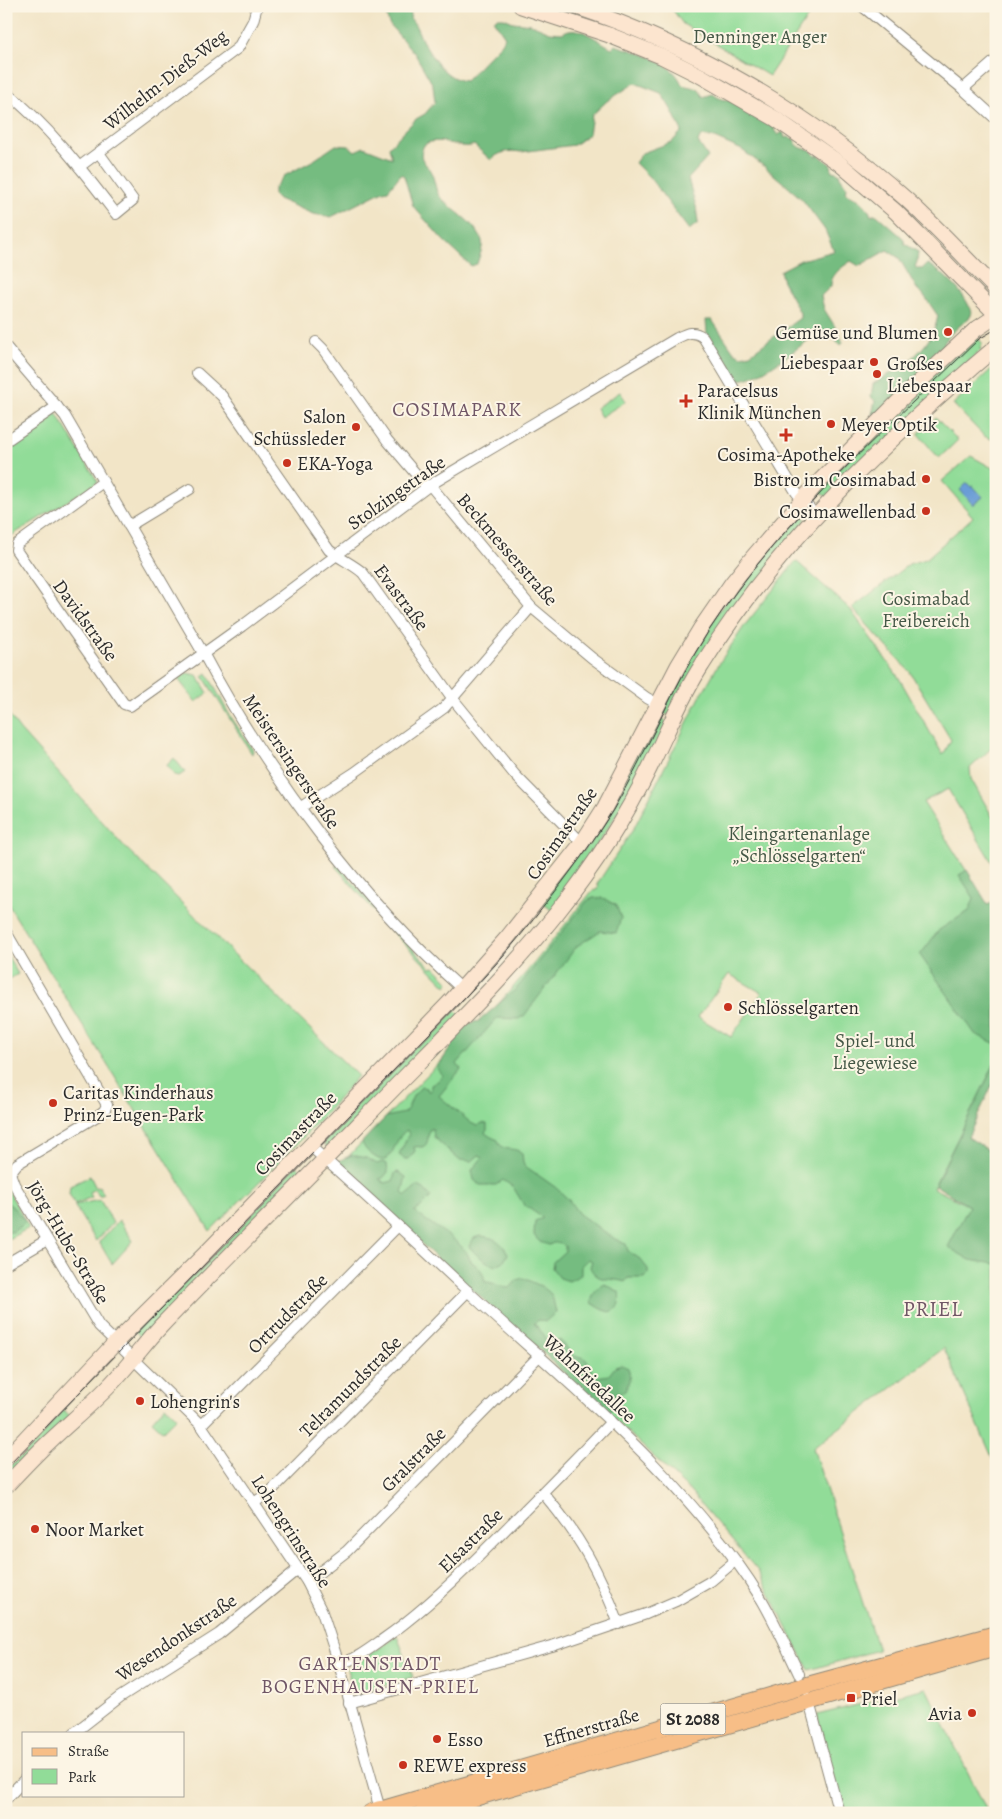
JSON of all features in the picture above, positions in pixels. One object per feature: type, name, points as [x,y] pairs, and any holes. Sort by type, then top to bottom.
[{"type":"main road","points":[[521,6],[601,32],[661,56],[702,76],[776,119],[839,163],[896,212],[996,315]]},
{"type":"main road","points":[[574,6],[613,19],[692,54],[784,106],[849,153],[907,200],[996,289]]},
{"type":"main road","name":"Cosimastraße","points":[[6,1458],[34,1431],[116,1342],[462,989],[525,916],[582,843],[622,776],[689,647],[726,590],[801,500],[903,398],[975,330],[996,315]]},
{"type":"main road","points":[[6,1486],[49,1442],[72,1423],[109,1386],[159,1329],[478,1003],[524,953],[582,879],[627,809],[649,770],[699,669],[761,579],[816,516],[857,474],[934,400],[996,347]]},
{"type":"main road","points":[[462,989],[478,1003]]},
{"type":"main road","name":"Effnerstraße","points":[[377,1812],[804,1687],[996,1634]]},
{"type":"main road","name":"Effnerstraße","points":[[422,1813],[586,1767],[804,1687],[996,1648]]},
{"type":"street","name":"Wilhelm-Dieß-Weg","points":[[79,168],[238,48],[253,21],[257,6]]},
{"type":"street","points":[[868,8],[996,119]]},
{"type":"street","points":[[963,89],[996,60]]},
{"type":"street","points":[[6,92],[36,118],[116,214],[133,200],[99,153]]},
{"type":"street","name":"Stolzingstraße","points":[[130,706],[336,556],[428,486],[689,332],[697,333],[703,337],[801,500]]},
{"type":"street","name":"Beckmesserstraße","points":[[316,342],[323,349],[387,440],[531,607],[592,658],[658,704]]},
{"type":"street","name":"Meistersingerstraße","points":[[6,347],[65,416],[220,685],[260,750],[301,808],[361,884],[430,959],[462,989]]},
{"type":"street","name":"Evastraße","points":[[197,373],[222,396],[323,542],[336,556],[352,563],[364,573],[453,699],[515,775],[582,843]]},
{"type":"street","points":[[6,442],[57,406]]},
{"type":"street","name":"Davidstraße","points":[[103,482],[17,544],[16,550],[124,704],[130,706]]},
{"type":"street","points":[[129,526],[190,489]]},
{"type":"street","points":[[801,500],[816,516]]},
{"type":"street","points":[[301,808],[444,708],[531,607]]},
{"type":"street","name":"Jörg-Hube-Straße","points":[[6,932],[107,1105],[101,1114],[17,1164],[10,1172],[14,1184],[99,1326],[116,1342]]},
{"type":"street","name":"Wahnfriedallee","points":[[310,1146],[611,1422],[690,1504],[736,1561],[776,1625],[804,1687],[839,1813]]},
{"type":"street","name":"Ortrudstraße","points":[[202,1425],[398,1226]]},
{"type":"street","points":[[6,1264],[47,1240]]},
{"type":"street","name":"Telramundstraße","points":[[254,1502],[272,1490],[468,1291]]},
{"type":"street","points":[[116,1342],[134,1359]]},
{"type":"street","name":"Gralstraße","points":[[307,1582],[347,1551],[540,1355]]},
{"type":"street","name":"Lohengrinstraße","points":[[134,1359],[202,1425],[307,1582],[322,1612],[339,1664],[377,1812]]},
{"type":"street","name":"Elsastraße","points":[[339,1664],[352,1661],[414,1617],[436,1598],[543,1493],[611,1422]]},
{"type":"street","points":[[543,1493],[567,1521],[590,1557],[606,1590],[619,1624]]},
{"type":"street","points":[[349,1703],[552,1646],[619,1624],[676,1601],[711,1581],[736,1561]]},
{"type":"street","name":"Wesendonkstraße","points":[[75,1732],[120,1696],[219,1634],[298,1569]]},
{"type":"street","points":[[6,1799],[22,1782]]},
{"type":"green space","points":[[386,6],[412,6],[410,18],[436,61],[446,72],[465,81],[502,43],[505,37],[494,21],[496,18],[504,18],[513,22],[531,24],[550,32],[580,31],[612,48],[615,45],[663,63],[671,69],[682,85],[699,89],[703,97],[713,94],[724,100],[739,102],[753,116],[760,116],[776,126],[774,130],[778,135],[783,132],[785,138],[794,139],[799,146],[811,150],[816,157],[818,154],[831,165],[832,171],[839,173],[847,187],[846,193],[862,202],[871,216],[875,214],[878,216],[903,238],[905,244],[918,252],[915,267],[922,269],[927,264],[940,272],[955,286],[967,302],[971,316],[949,336],[941,351],[878,417],[872,415],[875,401],[871,397],[873,384],[914,357],[922,349],[934,329],[938,316],[923,294],[917,289],[899,258],[887,250],[859,266],[851,261],[848,263],[832,278],[831,286],[821,296],[824,309],[839,333],[843,343],[841,345],[826,331],[819,333],[768,369],[747,379],[737,380],[707,334],[706,320],[712,320],[734,352],[741,356],[750,354],[800,318],[800,313],[783,281],[780,271],[801,260],[834,251],[825,230],[802,199],[742,150],[712,137],[701,136],[698,142],[708,157],[688,179],[696,206],[698,223],[689,230],[650,178],[635,163],[642,153],[672,142],[682,131],[661,93],[635,83],[607,101],[592,115],[589,134],[574,145],[521,152],[504,152],[491,160],[474,145],[462,146],[436,141],[424,145],[421,154],[431,172],[438,195],[473,226],[481,238],[482,248],[477,264],[471,266],[443,240],[413,206],[404,176],[401,174],[388,190],[331,217],[313,214],[278,199],[274,195],[274,188],[284,176],[314,160],[336,145],[349,146],[355,151],[364,147],[392,158],[389,147],[416,119],[425,114],[435,102],[433,85],[415,54],[389,24],[385,10]]},
{"type":"green space","name":"Denninger Anger","points":[[670,6],[815,6],[769,76],[683,24]]},
{"type":"green space","points":[[975,335],[983,344],[980,347],[981,350],[828,499],[818,489],[910,399],[912,400],[920,393],[918,390]]},
{"type":"green space","points":[[996,365],[996,441],[984,436],[953,404]]},
{"type":"green space","points":[[620,392],[626,401],[601,417],[596,408]]},
{"type":"green space","points":[[56,413],[98,482],[6,539],[6,448]]},
{"type":"green space","points":[[936,418],[958,440],[939,458],[918,434]]},
{"type":"green space","points":[[971,456],[996,470],[996,744],[970,768],[971,779],[996,823],[996,869],[948,789],[923,802],[988,905],[996,900],[996,1061],[933,1188],[969,1206],[996,1203],[996,1466],[944,1348],[813,1448],[878,1650],[809,1670],[758,1571],[687,1488],[342,1163],[501,1001],[593,890],[595,891],[599,886],[597,884],[634,828],[701,695],[720,662],[745,625],[796,561],[850,609],[899,678],[943,755],[951,740],[910,672],[852,608],[909,564],[926,559],[973,517],[942,481]],"holes":[[[729,974],[762,993],[731,1037],[698,1017]]]},
{"type":"green space","points":[[797,511],[806,519],[670,716],[657,710],[699,636]]},
{"type":"green space","points":[[187,673],[197,675],[208,693],[196,702],[178,679]]},
{"type":"green space","points":[[207,673],[229,714],[253,750],[252,754],[203,676]]},
{"type":"green space","points":[[6,711],[20,730],[125,847],[358,1076],[305,1136],[210,1231],[6,901]]},
{"type":"green space","points":[[655,715],[667,722],[638,781],[554,912],[540,901]]},
{"type":"green space","points":[[174,758],[185,772],[179,776],[174,775],[167,765]]},
{"type":"green space","points":[[335,866],[339,866],[431,968],[434,967],[449,982],[446,986],[392,931]]},
{"type":"green space","points":[[967,870],[988,905],[996,900],[996,1044],[975,1034],[920,955],[939,930],[969,911],[974,898],[959,875]]},
{"type":"green space","points":[[593,898],[602,898],[616,905],[621,918],[616,933],[600,931],[577,946],[524,1016],[518,1019],[497,1018],[457,1064],[461,1069],[439,1096],[471,1123],[477,1126],[482,1123],[487,1124],[485,1133],[498,1140],[502,1147],[522,1153],[525,1166],[555,1187],[568,1199],[579,1214],[615,1239],[626,1244],[628,1251],[640,1259],[648,1269],[648,1274],[645,1278],[628,1278],[625,1282],[604,1279],[596,1275],[590,1267],[592,1261],[588,1259],[581,1266],[581,1275],[569,1281],[560,1278],[552,1268],[553,1262],[565,1251],[565,1246],[557,1242],[549,1245],[540,1242],[534,1235],[535,1221],[543,1218],[524,1205],[513,1187],[503,1180],[496,1185],[480,1185],[474,1180],[472,1170],[483,1157],[479,1155],[472,1161],[459,1160],[434,1137],[433,1129],[429,1131],[425,1146],[414,1147],[415,1151],[409,1159],[399,1155],[409,1134],[407,1130],[398,1139],[390,1156],[386,1159],[381,1160],[373,1155],[365,1149],[362,1142],[386,1117],[404,1113],[413,1096],[421,1087],[431,1091],[431,1085],[443,1075],[437,1068],[455,1041],[456,1032],[460,1025],[479,1021],[517,988],[587,901]]},
{"type":"green space","points":[[6,953],[18,974],[6,981]]},
{"type":"green space","points":[[451,1006],[461,1016],[330,1150],[320,1140]]},
{"type":"green space","points":[[996,1061],[996,1082],[993,1083],[968,1137],[996,1155],[996,1264],[970,1260],[948,1247],[969,1206],[935,1185]]},
{"type":"green space","points":[[352,1155],[367,1158],[377,1164],[382,1162],[387,1164],[388,1172],[383,1178],[379,1179],[385,1183],[393,1181],[395,1173],[398,1172],[406,1177],[402,1193],[406,1196],[418,1186],[424,1189],[431,1197],[414,1211],[463,1248],[470,1261],[480,1270],[485,1282],[510,1288],[517,1280],[523,1278],[543,1287],[552,1295],[556,1312],[545,1322],[539,1320],[534,1323],[547,1341],[560,1340],[574,1356],[585,1359],[597,1377],[609,1375],[615,1367],[622,1365],[628,1368],[629,1380],[625,1391],[612,1395],[614,1407],[610,1411],[602,1410],[536,1346],[498,1315],[480,1296],[344,1172],[338,1161]]},
{"type":"green space","points":[[296,1165],[306,1175],[144,1340],[134,1330]]},
{"type":"green space","points":[[90,1176],[96,1188],[99,1186],[104,1194],[99,1196],[95,1189],[89,1192],[92,1197],[75,1204],[69,1194],[70,1186]]},
{"type":"green space","points":[[6,1186],[29,1228],[6,1240]]},
{"type":"green space","points":[[100,1200],[113,1223],[96,1241],[74,1205]]},
{"type":"green space","points":[[6,1202],[26,1222],[13,1232],[6,1232]]},
{"type":"green space","points":[[119,1220],[133,1241],[112,1264],[99,1242]]},
{"type":"green space","points":[[480,1236],[489,1237],[503,1246],[508,1254],[504,1261],[495,1266],[474,1252],[469,1246],[474,1238]]},
{"type":"green space","points":[[605,1284],[619,1292],[618,1306],[610,1312],[591,1303],[595,1292]]},
{"type":"green space","points":[[59,1405],[71,1417],[6,1480],[6,1463]]},
{"type":"green space","points":[[165,1406],[177,1417],[163,1431],[152,1421]]},
{"type":"green space","points":[[397,1636],[413,1677],[361,1693],[353,1689],[347,1670]]},
{"type":"green space","points":[[926,1688],[988,1813],[841,1813],[817,1715]]},
{"type":"water","points":[[967,483],[971,487],[973,486],[983,497],[973,505],[960,490]]},
{"type":"tram line","points":[[6,1468],[482,980],[558,888],[608,818],[695,653],[737,591],[768,552],[835,478],[979,339],[996,329]]},
{"type":"place","name":"Gemüse und Blumen","points":[[948,332]]},
{"type":"place","name":"Liebespaar","points":[[874,362]]},
{"type":"place","name":"Großes Liebespaar","points":[[877,374]]},
{"type":"place","name":"Paracelsus Klinik München","points":[[686,401]]},
{"type":"place","name":"Meyer Optik","points":[[831,424]]},
{"type":"place","name":"Salon Schüssleder","points":[[356,427]]},
{"type":"place","name":"Cosima-Apotheke","points":[[786,435]]},
{"type":"place","name":"EKA-Yoga","points":[[287,463]]},
{"type":"place","name":"Bistro im Cosimabad","points":[[926,479]]},
{"type":"place","name":"Cosimawellenbad","points":[[926,511]]},
{"type":"place","name":"Schlösselgarten","points":[[728,1007]]},
{"type":"place","name":"Caritas Kinderhaus Prinz-Eugen-Park","points":[[53,1103]]},
{"type":"place","name":"Lohengrin's","points":[[140,1401]]},
{"type":"place","name":"Noor Market","points":[[35,1529]]},
{"type":"place","name":"Priel","points":[[851,1698]]},
{"type":"place","name":"Avia","points":[[972,1713]]},
{"type":"place","name":"Esso","points":[[437,1739]]},
{"type":"place","name":"REWE express","points":[[403,1765]]},
{"type":"district","name":"COSIMAPARK","points":[[457,409]]},
{"type":"district","name":"PRIEL","points":[[933,1309]]},
{"type":"district","name":"GARTENSTADT BOGENHAUSEN-PRIEL","points":[[370,1674]]},
{"type":"park label","name":"Cosimabad Freibereich","points":[[926,609]]},
{"type":"park label","name":"Kleingartenanlage „Schlösselgarten“","points":[[799,844]]},
{"type":"park label","name":"Spiel- und Liegewiese","points":[[875,1051]]}]
